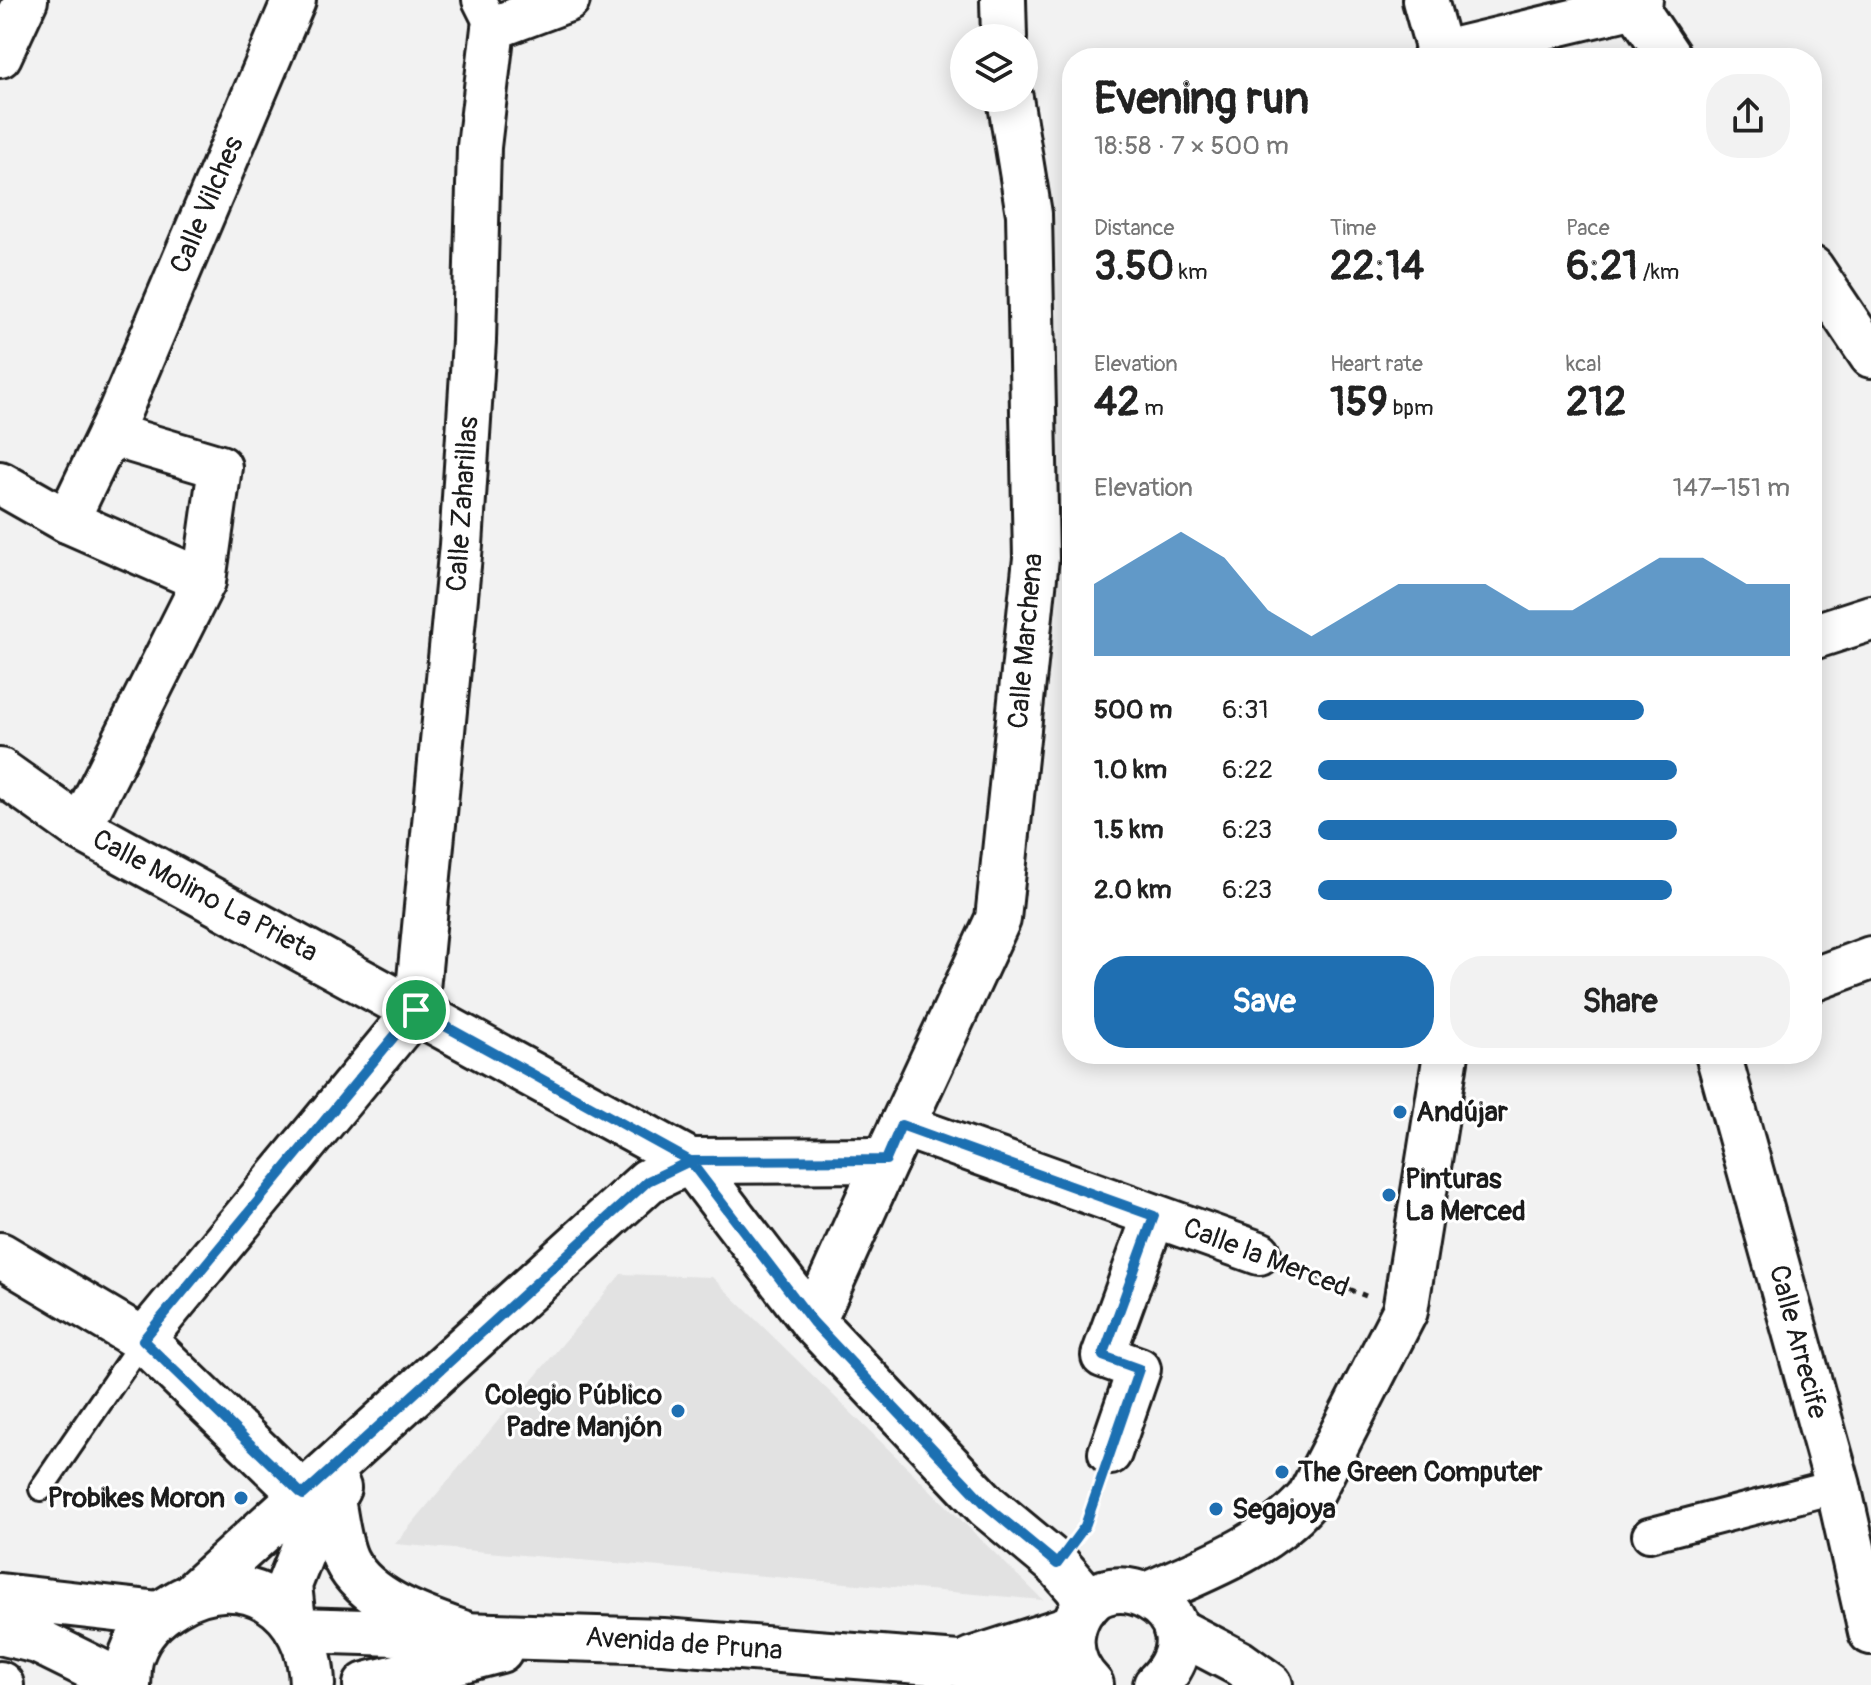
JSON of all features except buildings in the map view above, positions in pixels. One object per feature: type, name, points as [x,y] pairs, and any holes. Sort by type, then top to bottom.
[{"type":"street","points":[[0,56],[26,0]]},
{"type":"street","name":"Calle Vilches","points":[[67,521],[114,422],[294,0]]},
{"type":"street","points":[[486,14],[568,0]]},
{"type":"street","points":[[1003,0],[1004,24]]},
{"type":"street","points":[[1425,0],[1436,48]]},
{"type":"street","points":[[1468,48],[1638,3],[1664,48]]},
{"type":"street","name":"Calle Zaharillas","points":[[416,1010],[461,545],[474,341],[486,14]]},
{"type":"street","name":"Calle Marchena","points":[[813,1322],[998,919],[1036,558],[1029,214],[1012,112]]},
{"type":"street","points":[[1822,283],[1871,356]]},
{"type":"street","points":[[80,828],[204,581],[220,467],[114,422]]},
{"type":"street","points":[[0,483],[67,521],[204,581]]},
{"type":"street","points":[[1822,634],[1871,618]]},
{"type":"street","name":"Calle Molino La Prieta","points":[[0,771],[80,828],[416,1010]]},
{"type":"street","points":[[1822,976],[1871,958]]},
{"type":"street","points":[[143,1340],[416,1010],[690,1161],[813,1322],[987,1506],[1057,1564],[1081,1614],[1071,1643],[1086,1680]]},
{"type":"street","points":[[1157,1685],[1175,1660],[1176,1630],[1170,1615],[1147,1595],[1251,1547],[1286,1524],[1309,1498],[1405,1311],[1444,1064]]},
{"type":"street","name":"Calle Arrecife","points":[[1721,1064],[1838,1486],[1871,1632]]},
{"type":"street","points":[[0,1632],[38,1641],[128,1685],[131,1656],[142,1632],[317,1497],[364,1441],[648,1181],[690,1161],[893,1143]]},
{"type":"street","name":"Calle la Merced","points":[[893,1143],[1154,1216],[1259,1253]]},
{"type":"street","points":[[1110,1453],[1139,1369],[1103,1356],[1154,1216]]},
{"type":"street","points":[[0,1255],[143,1340],[317,1497],[346,1560],[366,1586],[421,1619],[467,1635]]},
{"type":"street","points":[[1649,1535],[1838,1486]]},
{"type":"street","points":[[312,1685],[309,1656],[296,1625],[289,1585],[304,1547],[317,1497]]},
{"type":"street","points":[[0,1596],[176,1604],[219,1588],[245,1589],[271,1601],[296,1625]]},
{"type":"street","name":"Avenida de Pruna","points":[[958,1664],[1081,1614],[1117,1590],[1147,1595]]},
{"type":"street","name":"Avenida de Pruna","points":[[296,1625],[467,1635],[554,1636],[958,1664],[997,1674],[1086,1680]]},
{"type":"street","points":[[1176,1630],[1239,1663],[1270,1685]]},
{"type":"street","name":"Avenida de Pruna","points":[[366,1685],[554,1636]]},
{"type":"lane","points":[[41,1489],[143,1340]]},
{"type":"path","name":"Calle la Merced","points":[[1259,1253],[1405,1311]]},
{"type":"path","points":[[1057,1564],[1085,1526],[1110,1453]]},
{"type":"shaded area","name":"Colegio Público Padre Manjón","points":[[621,1274],[712,1277],[1043,1600],[395,1544]]},
{"type":"place","name":"Andújar","points":[[1400,1112]]},
{"type":"place","name":"Pinturas La Merced","points":[[1389,1195]]},
{"type":"place","name":"Colegio Público Padre Manjón","points":[[678,1411]]},
{"type":"place","name":"The Green Computer","points":[[1282,1472]]},
{"type":"place","name":"Probikes Moron","points":[[241,1498]]},
{"type":"place","name":"Segajoya","points":[[1216,1509]]},
{"type":"route","points":[[416,1010],[143,1340],[303,1495],[648,1181],[690,1161],[886,1160],[901,1125],[1154,1216],[1103,1356],[1139,1369],[1085,1526],[1057,1564],[987,1506],[813,1322],[690,1161],[416,1010]]}]
